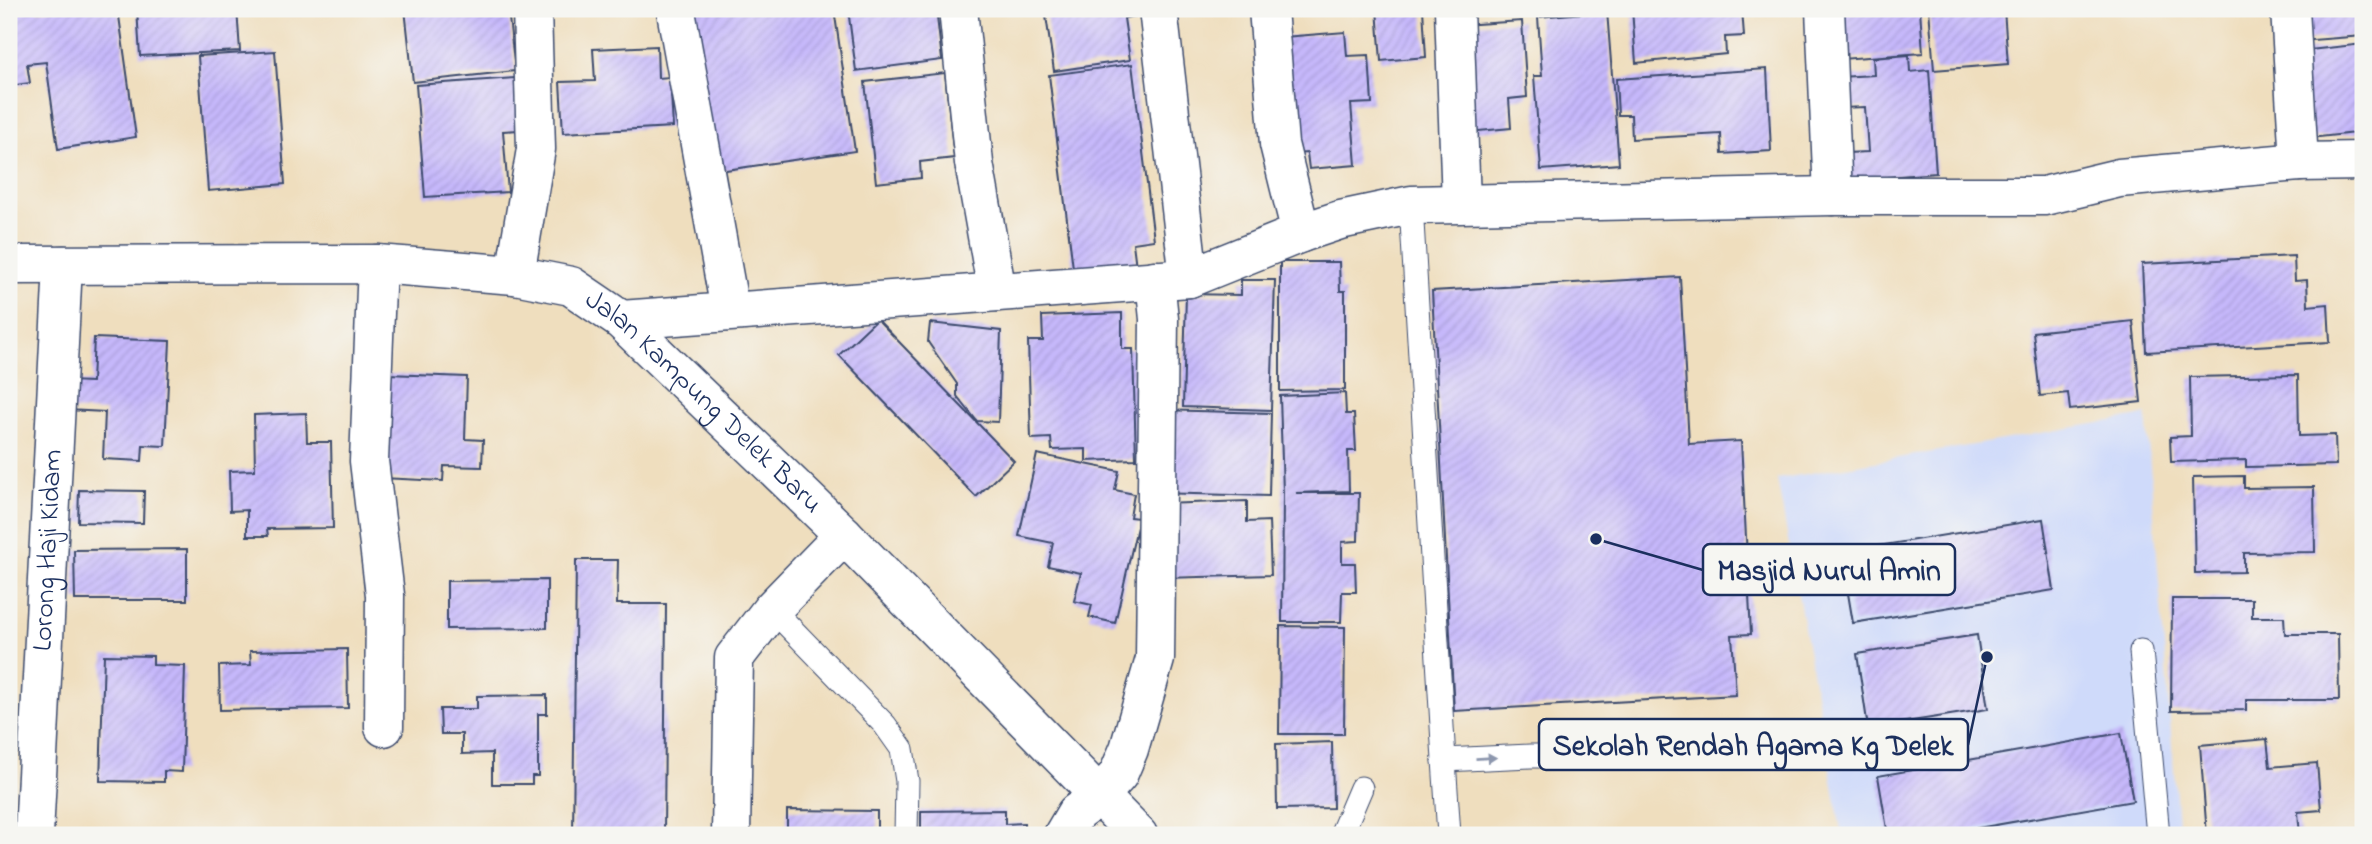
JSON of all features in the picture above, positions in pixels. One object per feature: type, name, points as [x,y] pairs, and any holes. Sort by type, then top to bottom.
[{"type":"street","points":[[515,275],[536,149],[532,9]]},
{"type":"street","points":[[677,9],[730,310]]},
{"type":"street","points":[[958,9],[974,163],[997,292]]},
{"type":"street","points":[[1063,835],[1076,813],[1098,797],[1118,775],[1129,749],[1155,659],[1159,319],[1172,279],[1158,9]]},
{"type":"street","points":[[1268,9],[1279,144],[1301,233]]},
{"type":"street","points":[[1454,9],[1461,203]]},
{"type":"street","points":[[1825,9],[1833,196]]},
{"type":"street","points":[[2290,9],[2299,162]]},
{"type":"street","points":[[621,320],[1172,279],[1340,220],[1411,205],[1833,196],[2044,196],[2119,178],[2299,162],[2363,162]]},
{"type":"street","points":[[377,264],[369,461],[385,595],[384,727]]},
{"type":"street","name":"Jalan Kampung Delek Baru","points":[[9,265],[377,264],[515,275],[570,286],[621,320],[844,535],[1138,835]]},
{"type":"street","name":"Lorong Haji Kidam","points":[[34,835],[63,265]]},
{"type":"street","points":[[731,835],[734,658],[772,609],[844,535]]},
{"type":"lane","points":[[1411,205],[1449,835]]},
{"type":"lane","points":[[772,609],[885,725],[902,749],[907,780],[906,835]]},
{"type":"lane","points":[[2141,652],[2158,835]]},
{"type":"lane","points":[[1444,760],[1530,756],[1632,756]]},
{"type":"lane","points":[[1341,835],[1361,788]]},
{"type":"shaded area","points":[[2146,415],[2179,835],[1842,835],[1777,479]]},
{"type":"building","points":[[9,9],[118,9],[136,137],[58,149],[46,62],[27,64],[30,83],[9,86]]},
{"type":"building","points":[[137,9],[237,9],[240,51],[140,56]]},
{"type":"building","points":[[405,9],[508,9],[515,71],[413,82]]},
{"type":"building","points":[[681,9],[834,9],[855,151],[705,173]]},
{"type":"building","points":[[848,9],[936,9],[942,60],[856,71]]},
{"type":"building","points":[[1045,9],[1136,9],[1137,16],[1124,18],[1130,60],[1054,71]]},
{"type":"building","points":[[1301,9],[1349,9],[1349,11],[1302,14]]},
{"type":"building","points":[[1377,9],[1423,9],[1426,57],[1381,61]]},
{"type":"building","points":[[1632,9],[1742,9],[1744,36],[1725,37],[1726,54],[1636,63]]},
{"type":"building","points":[[1838,9],[1920,9],[1923,53],[1841,59]]},
{"type":"building","points":[[1929,9],[2004,9],[2008,64],[1934,70]]},
{"type":"building","points":[[2297,9],[2363,9],[2363,36],[2300,41]]},
{"type":"building","points":[[1607,11],[1619,164],[1541,170],[1534,76],[1542,76],[1538,17]]},
{"type":"building","points":[[1522,21],[1527,97],[1509,99],[1511,128],[1468,132],[1461,25]]},
{"type":"building","points":[[1345,32],[1347,56],[1369,55],[1372,103],[1351,104],[1356,165],[1309,169],[1307,153],[1294,154],[1284,37]]},
{"type":"building","points":[[2363,44],[2363,132],[2311,138],[2301,51]]},
{"type":"building","points":[[657,46],[658,78],[670,77],[673,127],[563,133],[560,82],[595,81],[593,49]]},
{"type":"building","points":[[275,51],[285,184],[208,191],[198,56]]},
{"type":"building","points":[[1909,55],[1910,72],[1929,70],[1936,173],[1848,180],[1846,153],[1868,152],[1865,107],[1842,108],[1839,77],[1874,75],[1873,58]]},
{"type":"building","points":[[1132,64],[1154,240],[1133,243],[1136,267],[1074,276],[1049,75]]},
{"type":"building","points":[[1767,69],[1771,151],[1722,154],[1721,134],[1632,139],[1631,115],[1618,115],[1616,79]]},
{"type":"building","points":[[945,73],[954,158],[920,162],[921,178],[876,183],[865,82]]},
{"type":"building","points":[[515,78],[519,130],[503,131],[508,192],[425,197],[416,85]]},
{"type":"building","points":[[2294,256],[2295,281],[2307,280],[2308,306],[2328,304],[2330,342],[2146,352],[2142,264]]},
{"type":"building","points":[[1280,262],[1339,262],[1340,291],[1345,291],[1345,390],[1280,391]]},
{"type":"building","points":[[1680,277],[1689,444],[1741,441],[1751,634],[1732,635],[1736,695],[1454,711],[1432,291]]},
{"type":"building","points":[[1241,280],[1275,280],[1271,410],[1183,407],[1186,294],[1241,295]]},
{"type":"building","points":[[1122,313],[1122,349],[1133,349],[1136,459],[1086,461],[1086,449],[1052,450],[1051,438],[1031,439],[1028,341],[1043,341],[1042,316]]},
{"type":"building","points":[[877,319],[1014,461],[976,497],[839,355]]},
{"type":"building","points":[[2133,321],[2141,402],[2070,410],[2068,393],[2040,396],[2033,332]]},
{"type":"building","points":[[930,323],[1001,331],[998,422],[977,421],[957,396],[957,384],[928,342]]},
{"type":"building","points":[[94,338],[170,341],[165,446],[143,445],[142,461],[103,459],[105,412],[67,410],[68,381],[92,382]]},
{"type":"building","points":[[387,374],[467,377],[465,439],[483,440],[482,467],[444,466],[443,481],[382,478]]},
{"type":"building","points":[[2298,375],[2299,436],[2335,435],[2336,465],[2246,467],[2246,460],[2171,462],[2170,437],[2191,436],[2190,377]]},
{"type":"building","points":[[1345,393],[1346,414],[1354,414],[1356,451],[1348,451],[1349,491],[1296,493],[1359,493],[1358,541],[1342,542],[1342,563],[1355,563],[1356,592],[1342,592],[1341,622],[1282,622],[1283,493],[1280,396]]},
{"type":"building","points":[[1159,410],[1271,413],[1269,496],[1157,493]]},
{"type":"building","points":[[306,413],[307,442],[331,442],[333,528],[267,529],[268,536],[247,536],[247,510],[230,511],[229,471],[255,470],[254,415]]},
{"type":"building","points":[[1037,454],[1119,471],[1115,490],[1134,494],[1130,517],[1139,518],[1115,623],[1089,617],[1092,605],[1074,601],[1081,573],[1048,566],[1053,543],[1019,536]]},
{"type":"building","points":[[2244,476],[2244,488],[2314,487],[2315,552],[2244,553],[2244,572],[2195,573],[2193,477]]},
{"type":"building","points":[[79,490],[144,491],[143,523],[78,522]]},
{"type":"building","points":[[1247,501],[1247,522],[1269,521],[1271,575],[1164,578],[1163,504]]},
{"type":"building","points":[[2043,519],[2054,590],[1853,623],[1841,552]]},
{"type":"building","points":[[187,549],[187,600],[75,600],[74,550]]},
{"type":"building","points":[[576,560],[618,560],[617,604],[666,604],[664,835],[573,835]]},
{"type":"building","points":[[547,580],[547,628],[447,629],[447,581]]},
{"type":"building","points":[[2172,599],[2252,599],[2252,617],[2284,617],[2285,634],[2338,634],[2339,700],[2246,700],[2246,710],[2171,711]]},
{"type":"building","points":[[1280,626],[1345,627],[1344,734],[1279,734]]},
{"type":"building","points":[[1977,635],[1988,709],[1868,728],[1857,654]]},
{"type":"building","points":[[347,649],[348,708],[220,710],[219,666],[251,665],[250,651]]},
{"type":"building","points":[[104,655],[153,656],[153,665],[185,666],[182,772],[164,771],[164,782],[100,781]]},
{"type":"building","points":[[547,695],[547,714],[538,714],[538,776],[532,776],[532,784],[492,784],[492,753],[462,754],[462,734],[441,734],[440,709],[477,709],[477,696]]},
{"type":"building","points":[[2121,733],[2133,801],[1938,835],[1888,835],[1878,776]]},
{"type":"building","points":[[2267,739],[2270,767],[2317,763],[2321,810],[2298,812],[2300,835],[2207,835],[2200,745]]},
{"type":"building","points":[[1332,742],[1333,808],[1277,809],[1276,744]]},
{"type":"building","points":[[787,810],[877,811],[877,835],[787,835]]},
{"type":"building","points":[[1005,810],[1005,824],[1024,823],[1024,835],[921,835],[921,811]]},
{"type":"place","name":"Masjid Nurul Amin","points":[[1596,539]]},
{"type":"place","name":"Sekolah Rendah Agama Kg Delek","points":[[1987,657]]}]
